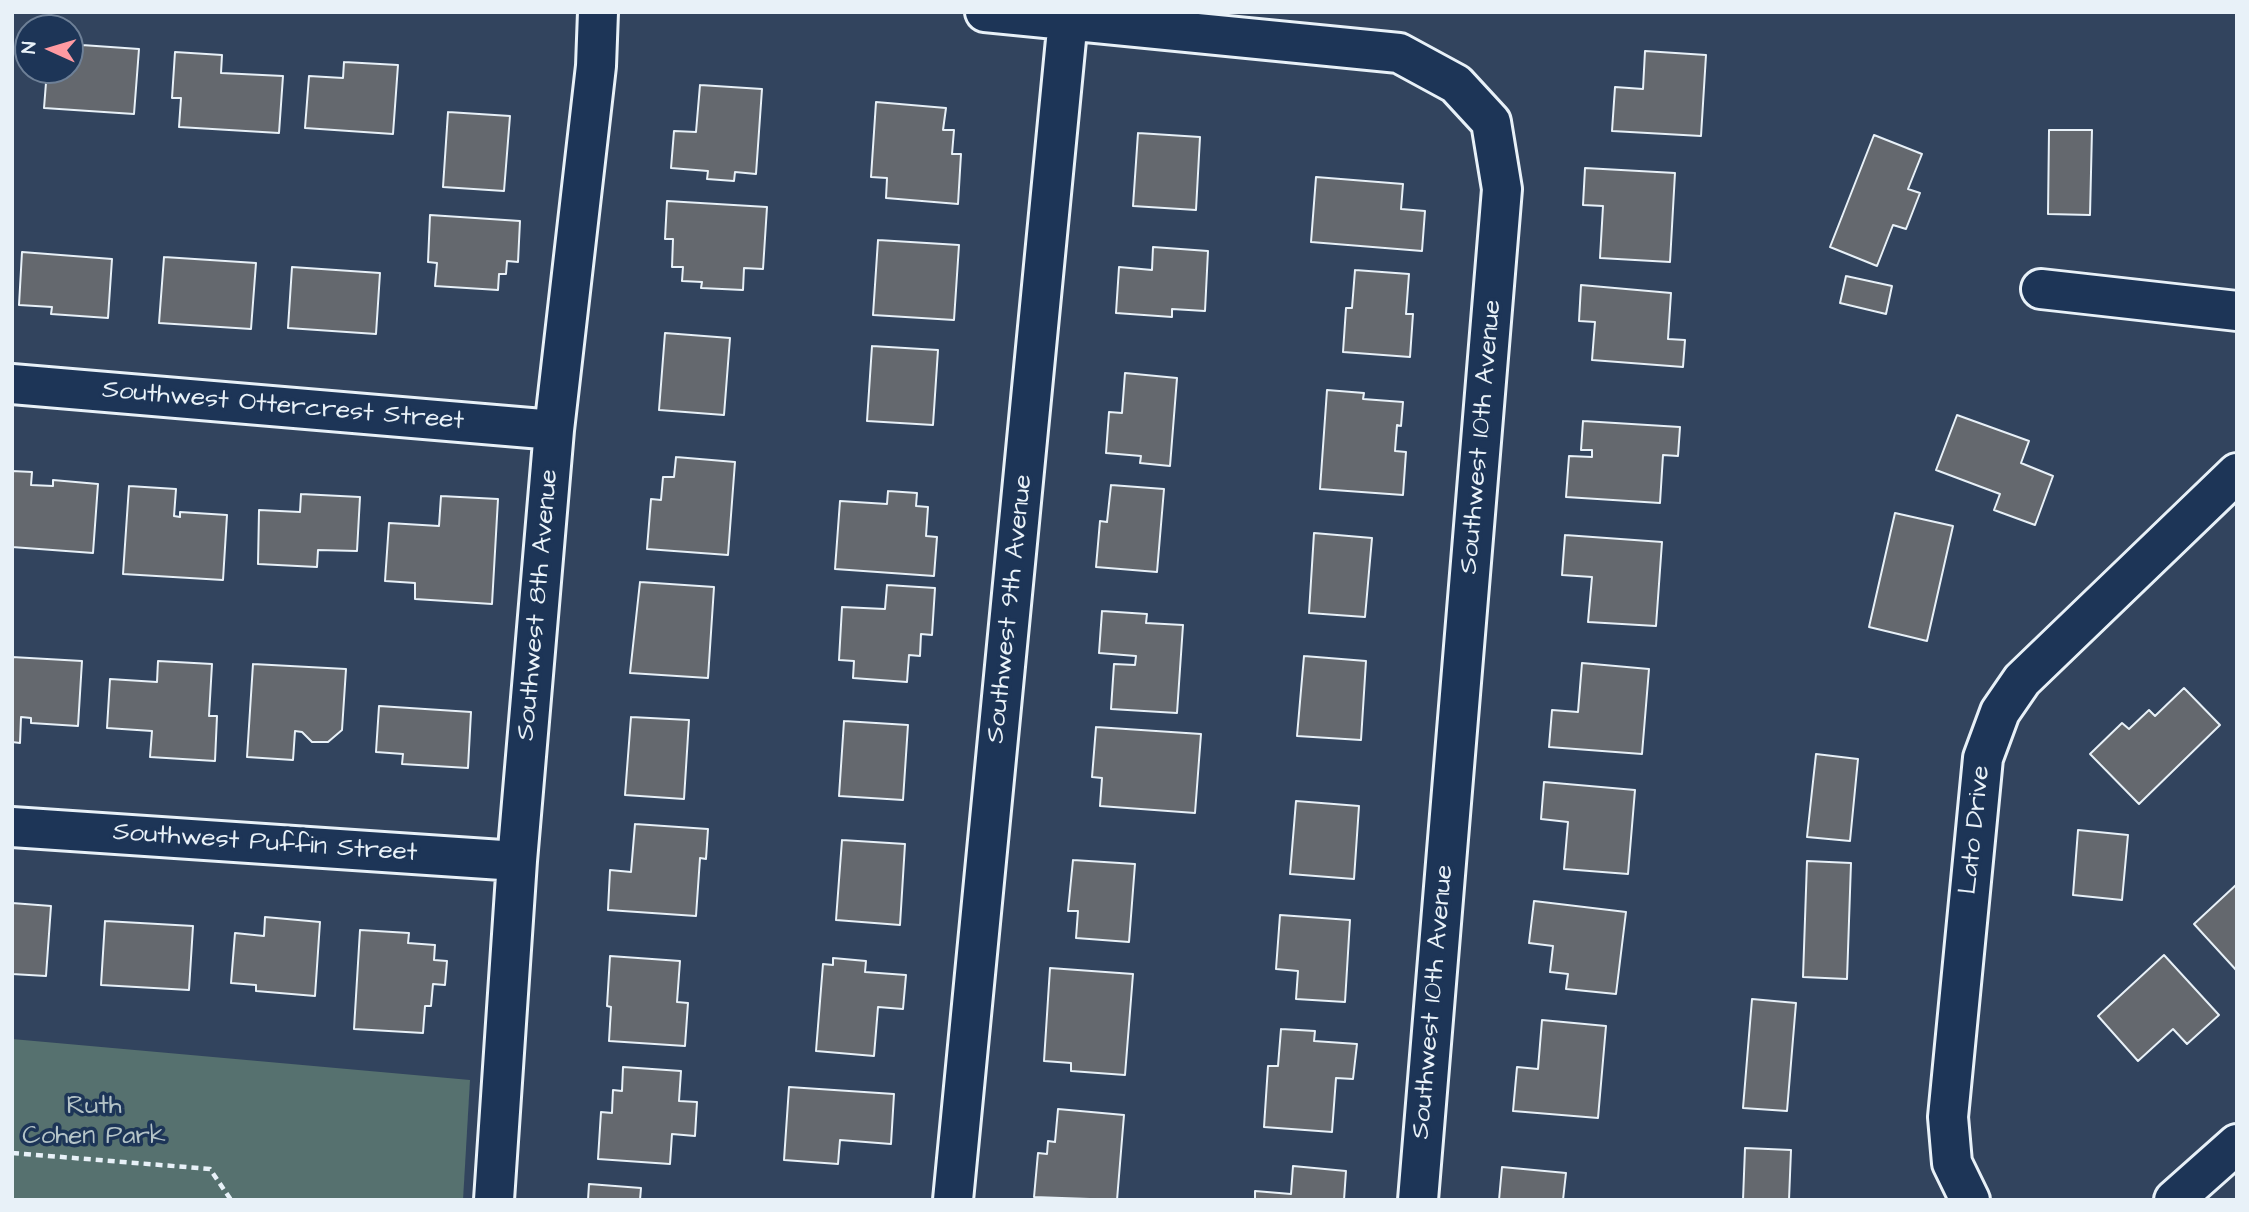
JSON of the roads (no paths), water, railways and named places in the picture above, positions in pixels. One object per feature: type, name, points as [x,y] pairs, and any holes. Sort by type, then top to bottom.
[{"type":"street","name":"Southwest 8th Avenue","points":[[494,1200],[517,861],[554,430],[596,66],[598,12]]},
{"type":"street","name":"Southwest 10th Avenue","points":[[985,12],[1399,53],[1456,84],[1491,122],[1502,190],[1418,1200]]},
{"type":"street","name":"Southwest 9th Avenue","points":[[953,1200],[1068,19]]},
{"type":"street","points":[[2041,289],[2237,311]]},
{"type":"street","name":"Southwest Ottercrest Street","points":[[12,384],[554,430]]},
{"type":"street","name":"Lato Drive","points":[[1969,1200],[1952,1163],[1948,1117],[1983,758],[2000,712],[2022,680],[2237,473]]},
{"type":"street","name":"Southwest Puffin Street","points":[[12,827],[517,861]]},
{"type":"street","points":[[2174,1200],[2237,1143]]},
{"type":"park label","name":"Ruth Cohen Park","points":[[94,1123]]}]
